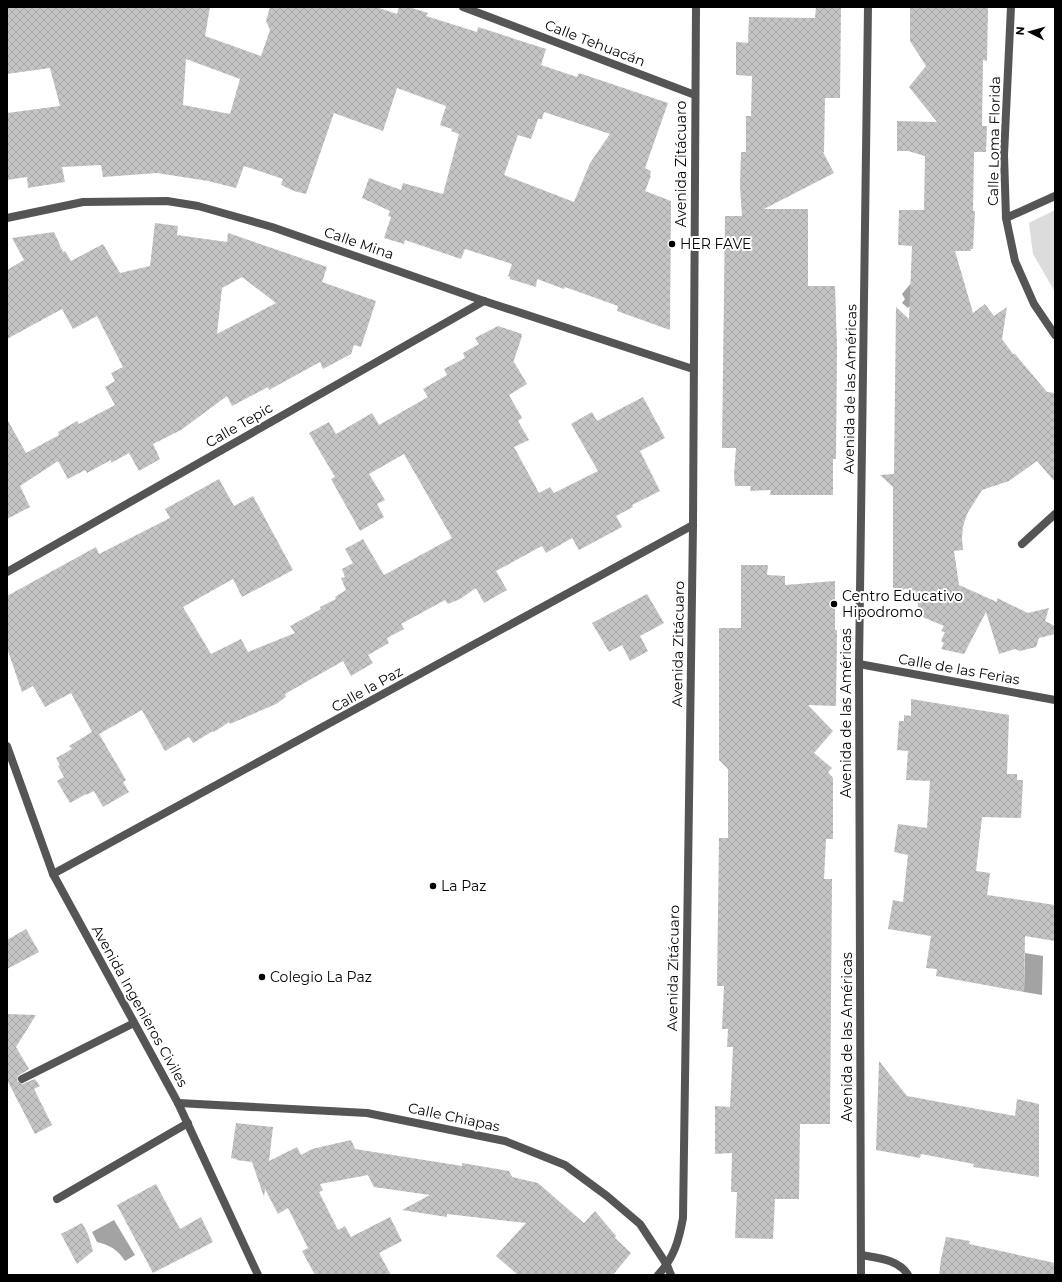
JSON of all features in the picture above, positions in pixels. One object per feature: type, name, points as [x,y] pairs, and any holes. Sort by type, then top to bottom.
[{"type":"street","name":"Calle Tehuacán","points":[[463,7],[695,95]]},
{"type":"street","name":"Avenida Zitácuaro","points":[[658,1275],[667,1265],[678,1240],[683,1218],[693,525],[696,7]]},
{"type":"street","name":"Avenida de las Américas","points":[[861,1275],[859,664],[868,7]]},
{"type":"street","name":"Calle Loma Florida","points":[[1010,7],[1004,155],[1006,218],[1015,261],[1034,304],[1055,336]]},
{"type":"street","points":[[1006,218],[1055,196]]},
{"type":"street","name":"Calle Mina","points":[[7,218],[83,202],[168,201],[198,206],[272,227],[484,301],[693,369]]},
{"type":"street","name":"Calle Tepic","points":[[7,572],[484,301]]},
{"type":"street","points":[[1022,544],[1055,514]]},
{"type":"street","name":"Calle la Paz","points":[[53,874],[693,525]]},
{"type":"street","name":"Calle de las Ferias","points":[[859,664],[1055,700]]},
{"type":"street","name":"Avenida Ingenieros Civiles","points":[[7,746],[53,874],[178,1103],[258,1275]]},
{"type":"street","points":[[22,1079],[134,1022]]},
{"type":"street","name":"Calle Chiapas","points":[[178,1103],[367,1113],[505,1141],[565,1165],[607,1196],[640,1224],[667,1265],[671,1275]]},
{"type":"street","points":[[57,1199],[188,1123]]},
{"type":"street","points":[[861,1255],[895,1262],[906,1270],[908,1275]]},
{"type":"shaded area","points":[[1055,210],[1055,292],[1033,254],[1029,223]]},
{"type":"shaded area","points":[[912,282],[911,304],[908,308],[902,303],[905,299],[902,294]]},
{"type":"shaded area","points":[[1025,953],[1043,956],[1042,995],[1024,992]]},
{"type":"shaded area","points":[[114,1220],[135,1255],[125,1261],[113,1248],[97,1242],[92,1232]]},
{"type":"building","points":[[7,7],[210,7],[205,36],[261,56],[270,30],[266,21],[270,7],[376,7],[397,14],[399,7],[409,7],[428,13],[426,16],[477,32],[478,27],[546,49],[541,65],[577,77],[579,73],[668,103],[645,168],[651,171],[651,176],[645,191],[671,201],[670,330],[617,311],[618,306],[565,287],[564,289],[537,279],[536,287],[510,279],[508,276],[512,264],[465,249],[461,259],[405,240],[404,244],[384,238],[391,217],[388,216],[390,211],[362,198],[369,178],[401,190],[403,183],[443,194],[459,134],[451,131],[452,129],[440,125],[446,106],[397,88],[383,131],[334,113],[306,194],[294,191],[281,185],[283,179],[244,166],[236,188],[208,181],[157,173],[103,177],[101,165],[62,167],[65,182],[28,188],[27,177],[7,180],[7,113],[60,106],[50,68],[7,74]],"holes":[[[186,59],[240,79],[230,114],[183,105]],[[544,112],[610,134],[590,163],[574,202],[504,175],[518,135],[531,139],[538,119],[542,119]]]},
{"type":"building","points":[[816,7],[841,7],[840,98],[825,98],[823,152],[834,173],[764,209],[808,209],[808,286],[835,286],[837,348],[836,459],[833,459],[833,495],[770,495],[771,490],[750,491],[751,486],[735,486],[734,474],[736,448],[722,448],[725,216],[742,216],[740,186],[741,152],[746,152],[746,116],[751,116],[752,76],[736,75],[736,42],[748,43],[749,17],[815,18]]},
{"type":"building","points":[[910,7],[988,7],[987,61],[983,60],[982,126],[987,126],[986,152],[974,152],[973,211],[975,211],[973,249],[970,249],[971,251],[955,251],[973,313],[985,304],[994,316],[1007,307],[1002,339],[1013,354],[1015,354],[1047,392],[1055,393],[1055,482],[1037,461],[1009,481],[982,490],[967,514],[963,526],[963,550],[954,551],[959,585],[997,602],[997,598],[1028,613],[1049,608],[1045,621],[1055,626],[1055,634],[1039,638],[1036,647],[1020,651],[1015,649],[999,654],[986,612],[964,654],[941,649],[944,643],[941,641],[945,632],[941,631],[944,626],[920,616],[915,590],[912,591],[912,588],[893,591],[893,487],[880,475],[894,474],[896,307],[909,319],[912,246],[898,245],[899,210],[924,210],[925,156],[908,151],[897,151],[897,121],[937,122],[909,87],[926,66],[910,41]]},
{"type":"building","points":[[155,223],[178,226],[177,235],[227,242],[228,233],[327,267],[322,282],[376,301],[361,347],[354,345],[351,354],[323,369],[320,362],[269,390],[268,387],[232,406],[227,396],[181,430],[153,444],[160,459],[139,471],[129,453],[111,463],[111,460],[87,473],[85,470],[68,479],[58,461],[20,486],[30,507],[7,519],[7,419],[26,453],[59,435],[58,432],[77,421],[79,424],[115,405],[105,387],[115,381],[111,373],[123,367],[97,316],[73,329],[62,309],[7,339],[7,270],[24,260],[12,238],[54,232],[63,252],[65,251],[71,261],[103,244],[120,273],[150,266]],"holes":[[[242,277],[276,303],[217,334],[222,288]]]},
{"type":"building","points":[[498,326],[522,334],[513,363],[514,362],[527,384],[509,395],[522,418],[518,421],[529,440],[514,447],[539,493],[550,487],[554,493],[598,471],[571,424],[592,412],[597,421],[643,397],[665,438],[640,451],[660,491],[632,505],[633,507],[616,516],[622,527],[579,550],[572,538],[546,553],[542,546],[496,571],[507,590],[484,603],[476,588],[460,599],[448,604],[445,600],[401,624],[404,629],[387,638],[389,643],[368,655],[373,663],[351,676],[343,661],[285,694],[286,697],[276,704],[230,724],[229,722],[193,743],[189,737],[165,751],[142,710],[99,734],[126,780],[123,782],[129,792],[103,807],[94,791],[70,803],[57,781],[64,777],[58,766],[60,765],[56,758],[72,749],[69,746],[92,732],[71,693],[45,707],[33,686],[22,692],[7,648],[7,596],[96,547],[99,554],[170,518],[165,509],[219,479],[234,506],[253,496],[293,570],[242,597],[233,579],[183,607],[211,654],[241,639],[248,652],[295,633],[290,626],[321,609],[320,607],[336,599],[335,597],[346,590],[341,578],[345,577],[342,569],[353,563],[345,549],[363,539],[384,575],[452,538],[404,454],[369,474],[385,500],[377,504],[384,517],[360,531],[331,479],[335,477],[309,433],[329,422],[336,434],[372,413],[379,425],[428,397],[423,389],[447,375],[444,369],[465,358],[463,353],[479,344],[475,338]]},
{"type":"building","points":[[741,565],[768,565],[767,575],[785,576],[785,585],[835,581],[835,630],[837,630],[836,706],[808,705],[833,731],[814,753],[832,768],[828,772],[833,778],[833,839],[826,839],[824,879],[832,879],[830,1124],[800,1124],[799,1199],[775,1199],[773,1239],[735,1238],[737,1192],[731,1192],[732,1153],[715,1154],[715,1106],[730,1107],[733,1047],[727,1047],[728,1029],[722,1029],[724,986],[717,986],[719,838],[728,838],[728,769],[719,760],[719,628],[741,628]]},
{"type":"building","points":[[647,594],[664,623],[640,636],[648,651],[630,661],[622,645],[609,652],[592,623]]},
{"type":"building","points":[[911,699],[1009,715],[1007,774],[1017,774],[1017,780],[1023,780],[1021,818],[982,817],[976,871],[990,873],[987,895],[1055,905],[1055,941],[1025,936],[1024,992],[936,976],[937,969],[926,968],[931,936],[888,929],[893,900],[903,902],[908,855],[894,852],[898,824],[927,828],[930,781],[906,780],[908,751],[897,750],[899,721],[904,721],[904,715],[911,716]]},
{"type":"building","points":[[26,929],[39,952],[7,969],[7,940]]},
{"type":"building","points":[[7,1014],[36,1015],[16,1047],[29,1069],[18,1076],[17,1081],[22,1084],[35,1079],[40,1086],[34,1089],[52,1125],[35,1134],[7,1080]]},
{"type":"building","points":[[879,1061],[907,1096],[1015,1116],[1017,1099],[1039,1104],[1039,1177],[973,1167],[974,1164],[921,1154],[920,1158],[876,1150]]},
{"type":"building","points":[[236,1123],[273,1127],[269,1161],[297,1147],[301,1155],[312,1149],[351,1140],[355,1149],[462,1166],[462,1163],[509,1171],[512,1177],[538,1183],[584,1223],[595,1211],[616,1236],[615,1238],[631,1253],[613,1275],[518,1275],[496,1256],[526,1223],[447,1214],[447,1217],[402,1210],[430,1195],[374,1187],[368,1175],[320,1184],[323,1190],[319,1192],[338,1230],[345,1226],[351,1237],[390,1217],[402,1241],[379,1253],[391,1275],[315,1275],[302,1251],[308,1248],[288,1208],[278,1214],[265,1189],[264,1197],[252,1162],[231,1158]]},
{"type":"building","points":[[156,1184],[180,1229],[201,1217],[213,1242],[153,1273],[117,1205]]},
{"type":"building","points":[[82,1223],[88,1234],[93,1251],[77,1264],[61,1234]]},
{"type":"building","points":[[946,1237],[970,1241],[969,1244],[1055,1263],[1055,1275],[939,1275]]},
{"type":"place","name":"HER FAVE","points":[[672,244]]},
{"type":"place","name":"Centro Educativo Hipodromo","points":[[834,604]]},
{"type":"place","name":"La Paz","points":[[433,886]]},
{"type":"place","name":"Colegio La Paz","points":[[262,977]]}]
